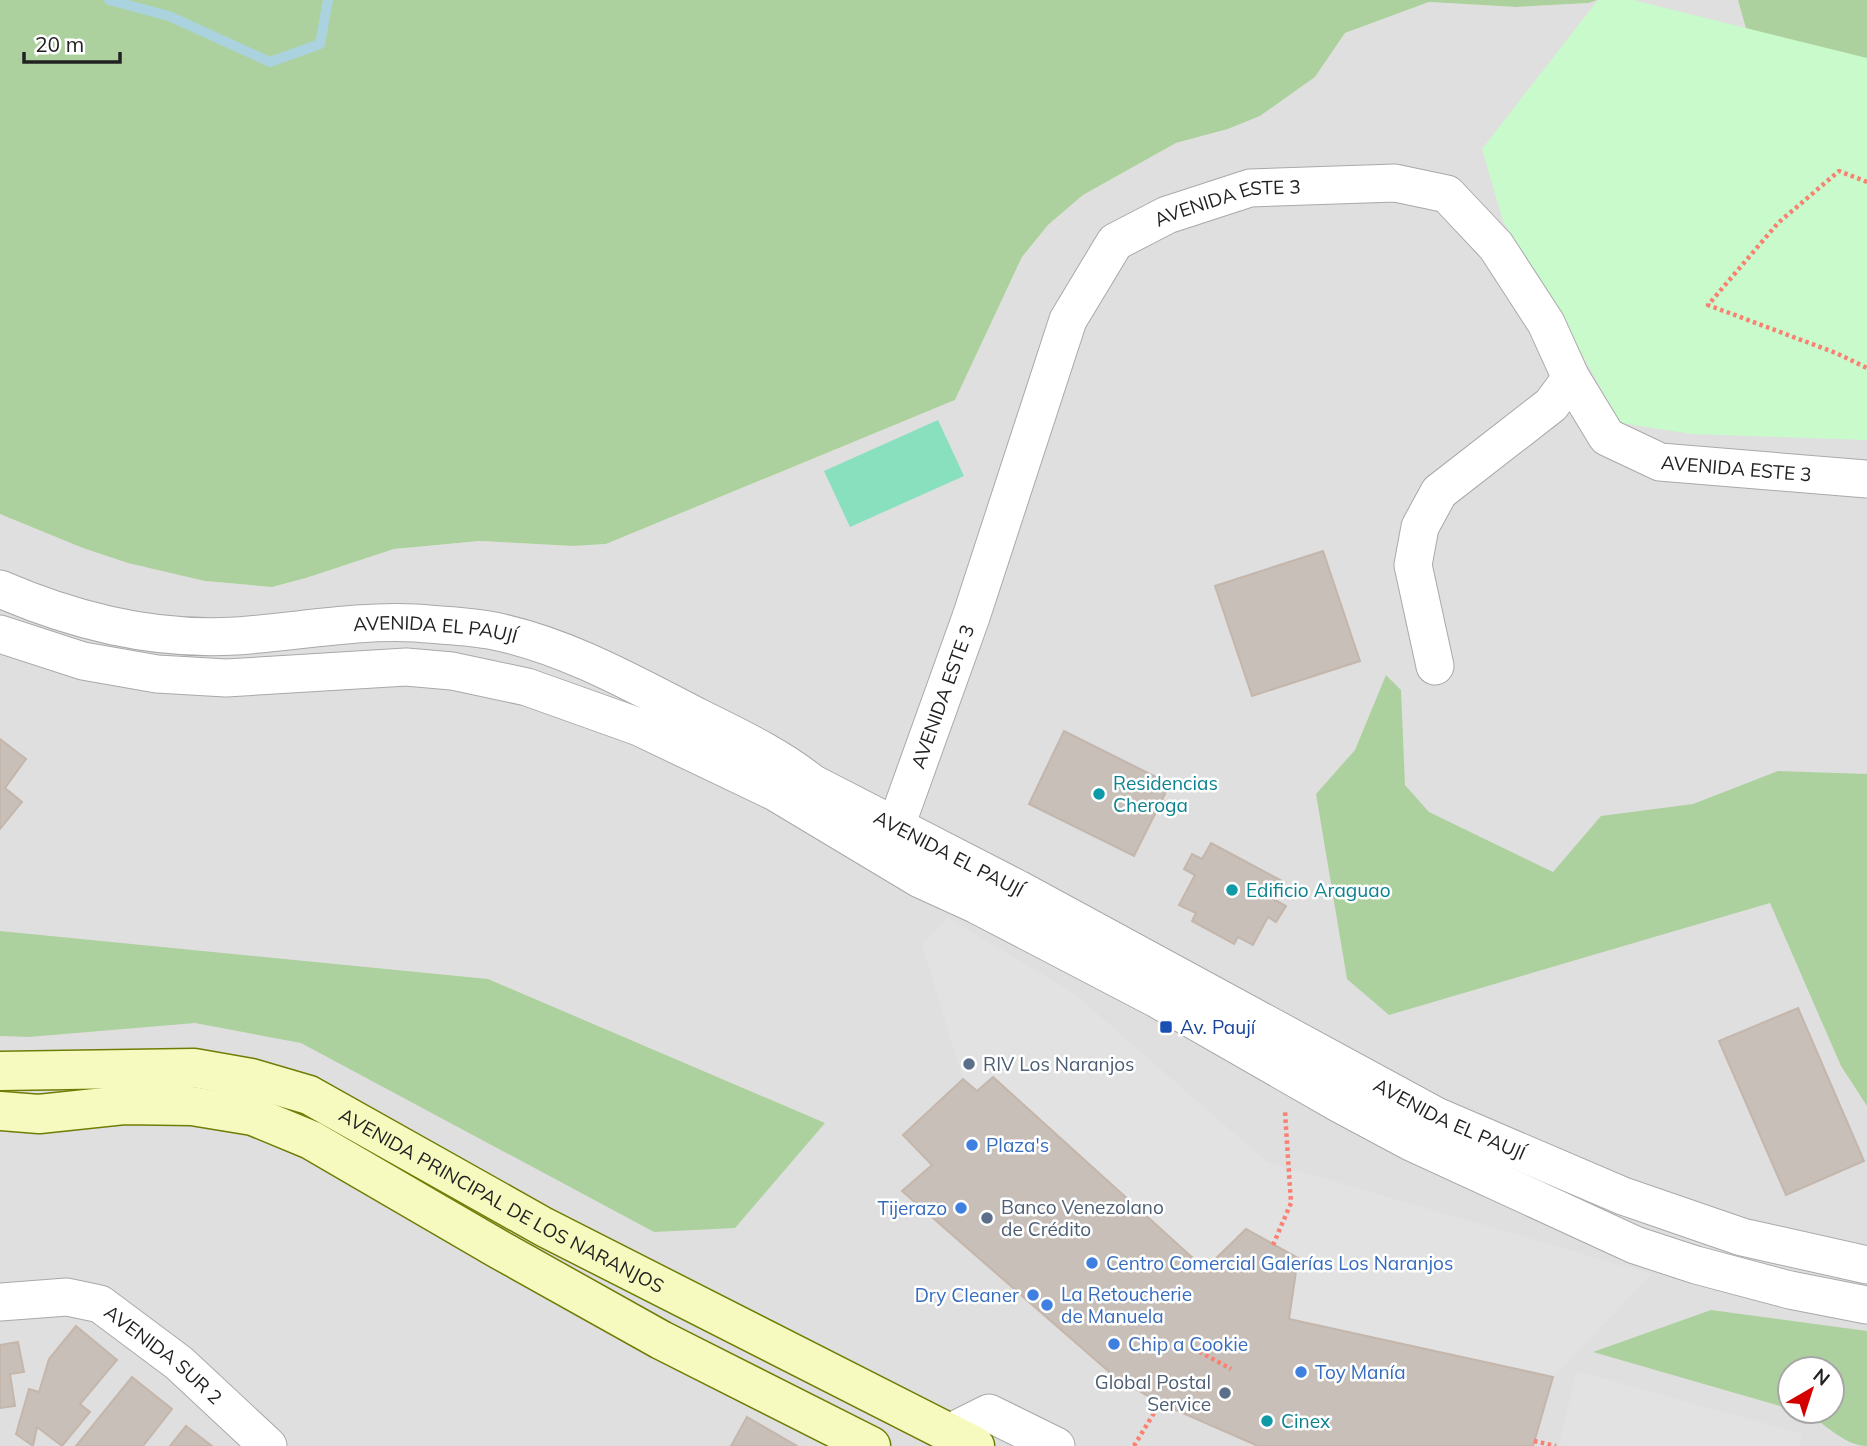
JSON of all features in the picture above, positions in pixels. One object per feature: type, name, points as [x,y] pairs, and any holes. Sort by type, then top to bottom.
[{"type":"main road","name":"AVENIDA PRINCIPAL DE LOS NARANJOS","points":[[0,1071],[194,1068],[251,1078],[309,1095],[544,1227],[962,1439]]},
{"type":"main road","name":"AVENIDA PRINCIPAL DE LOS NARANJOS","points":[[0,1111],[40,1114],[124,1105],[178,1106],[253,1116],[311,1140],[661,1340],[871,1446]]},
{"type":"street","name":"AVENIDA ESTE 3","points":[[890,842],[971,617],[1069,320],[1115,243],[1167,215],[1250,188],[1395,183],[1447,194],[1496,246],[1546,323],[1571,378],[1607,437],[1660,462],[1867,479]]},
{"type":"street","points":[[1435,666],[1413,565],[1420,527],[1439,492],[1551,405],[1571,378]]},
{"type":"street","name":"AVENIDA EL PAUJÍ","points":[[0,589],[83,620],[167,635],[237,636],[329,625],[414,623],[488,630],[529,640],[632,683],[788,763],[890,842],[920,879],[977,905],[1157,999],[1412,1142],[1635,1245],[1696,1265],[1790,1290],[1867,1305]]},
{"type":"street","name":"AVENIDA EL PAUJÍ","points":[[0,634],[83,661],[157,674],[226,678],[406,667],[452,671],[527,687],[639,727],[690,749],[775,792],[890,842],[1018,889],[1436,1116],[1623,1196],[1742,1237],[1867,1265]]},
{"type":"street","name":"AVENIDA SUR 2","points":[[0,1301],[67,1297],[100,1304],[179,1363],[268,1446]]},
{"type":"street","points":[[962,1439],[989,1413],[1056,1446]]},
{"type":"path","points":[[1867,182],[1839,171],[1778,223],[1709,305],[1836,353],[1867,368]]},
{"type":"path","points":[[1273,1245],[1291,1203],[1285,1111]]},
{"type":"path","points":[[1194,1348],[1231,1370]]},
{"type":"path","points":[[1134,1446],[1160,1403]]},
{"type":"path","points":[[1534,1441],[1556,1446]]},
{"type":"shaded area","points":[[1597,0],[1738,0],[1867,157],[1867,1446],[0,1446],[0,514],[205,581],[272,587],[394,549],[480,541],[573,546],[606,544],[955,400],[1022,257],[1048,225],[1083,195],[1176,143],[1228,129],[1260,116],[1315,77],[1345,33],[1429,2],[1516,7],[1588,3]]},
{"type":"shaded area","points":[[948,918],[1072,992],[1267,1162],[1652,1274],[1553,1377],[1289,1319],[1298,1257],[1246,1229],[1205,1269],[993,1077],[977,1091],[963,1079],[922,945]]},
{"type":"shaded area","points":[[1576,1371],[1802,1434],[1800,1446],[1559,1446]]},
{"type":"green space","points":[[0,0],[1597,0],[1589,3],[1516,7],[1429,2],[1345,33],[1315,77],[1260,116],[1228,129],[1176,143],[1083,195],[1048,225],[1022,257],[955,400],[606,544],[573,546],[480,541],[394,549],[272,587],[205,581],[128,563],[0,514]]},
{"type":"green space","points":[[1598,0],[1633,0],[1867,58],[1867,440],[1692,434],[1620,423],[1543,283],[1503,221],[1482,149]]},
{"type":"green space","points":[[1738,0],[1867,0],[1867,157],[1749,39]]},
{"type":"green space","points":[[938,420],[964,476],[850,527],[824,471]]},
{"type":"green space","points":[[1386,675],[1401,690],[1405,785],[1429,812],[1553,872],[1601,816],[1693,804],[1778,771],[1867,774],[1867,1106],[1841,1066],[1770,903],[1389,1015],[1347,979],[1316,794],[1355,750]]},
{"type":"green space","points":[[0,931],[488,979],[825,1123],[735,1228],[654,1232],[301,1043],[195,1023],[29,1037],[0,1036]]},
{"type":"green space","points":[[1711,1310],[1867,1331],[1867,1446],[1849,1442],[1824,1425],[1846,1425],[1846,1355],[1776,1355],[1776,1405],[1593,1352]]},
{"type":"building","points":[[1323,551],[1360,661],[1252,696],[1215,586]]},
{"type":"building","name":"Residencias Cheroga","points":[[1064,731],[1170,784],[1134,856],[1029,804]]},
{"type":"building","points":[[0,739],[26,759],[5,788],[22,802],[0,829]]},
{"type":"building","name":"Edificio Araguao","points":[[1211,843],[1282,881],[1273,899],[1286,906],[1276,922],[1268,917],[1253,945],[1238,937],[1234,944],[1192,921],[1196,913],[1179,905],[1195,875],[1184,869],[1192,854],[1202,859]]},
{"type":"building","points":[[1798,1008],[1864,1161],[1786,1195],[1719,1041]]},
{"type":"building","name":"Centro Comercial Galerías Los Naranjos","points":[[993,1077],[1205,1269],[1246,1229],[1298,1258],[1289,1319],[1553,1377],[1533,1446],[1258,1446],[1160,1403],[1115,1377],[902,1191],[932,1165],[903,1135],[963,1079],[977,1091]]},
{"type":"building","points":[[76,1326],[117,1360],[80,1404],[90,1412],[62,1446],[37,1427],[33,1446],[16,1434],[29,1389],[39,1392],[49,1359]]},
{"type":"building","points":[[18,1342],[24,1372],[10,1374],[15,1406],[0,1408],[0,1345]]},
{"type":"building","points":[[132,1377],[172,1409],[143,1446],[76,1446]]},
{"type":"building","points":[[747,1417],[797,1446],[731,1446]]},
{"type":"building","points":[[186,1426],[212,1446],[170,1446]]},
{"type":"waterway","points":[[109,0],[169,16],[270,62],[320,44],[328,0]]},
{"type":"place","name":"Residencias Cheroga","points":[[1099,794]]},
{"type":"place","name":"Edificio Araguao","points":[[1232,890]]},
{"type":"place","name":"Av. Paují","points":[[1166,1027]]},
{"type":"place","name":"RIV Los Naranjos","points":[[969,1064]]},
{"type":"place","name":"Plaza's","points":[[972,1145]]},
{"type":"place","name":"Tijerazo","points":[[961,1208]]},
{"type":"place","name":"Banco Venezolano de Crédito","points":[[987,1218]]},
{"type":"place","name":"Centro Comercial Galerías Los Naranjos","points":[[1092,1263]]},
{"type":"place","name":"Dry Cleaner","points":[[1033,1295]]},
{"type":"place","name":"La Retoucherie de Manuela","points":[[1047,1305]]},
{"type":"place","name":"Chip a Cookie","points":[[1114,1344]]},
{"type":"place","name":"Toy Manía","points":[[1301,1372]]},
{"type":"place","name":"Global Postal Service","points":[[1225,1393]]},
{"type":"place","name":"Cinex","points":[[1267,1421]]}]
